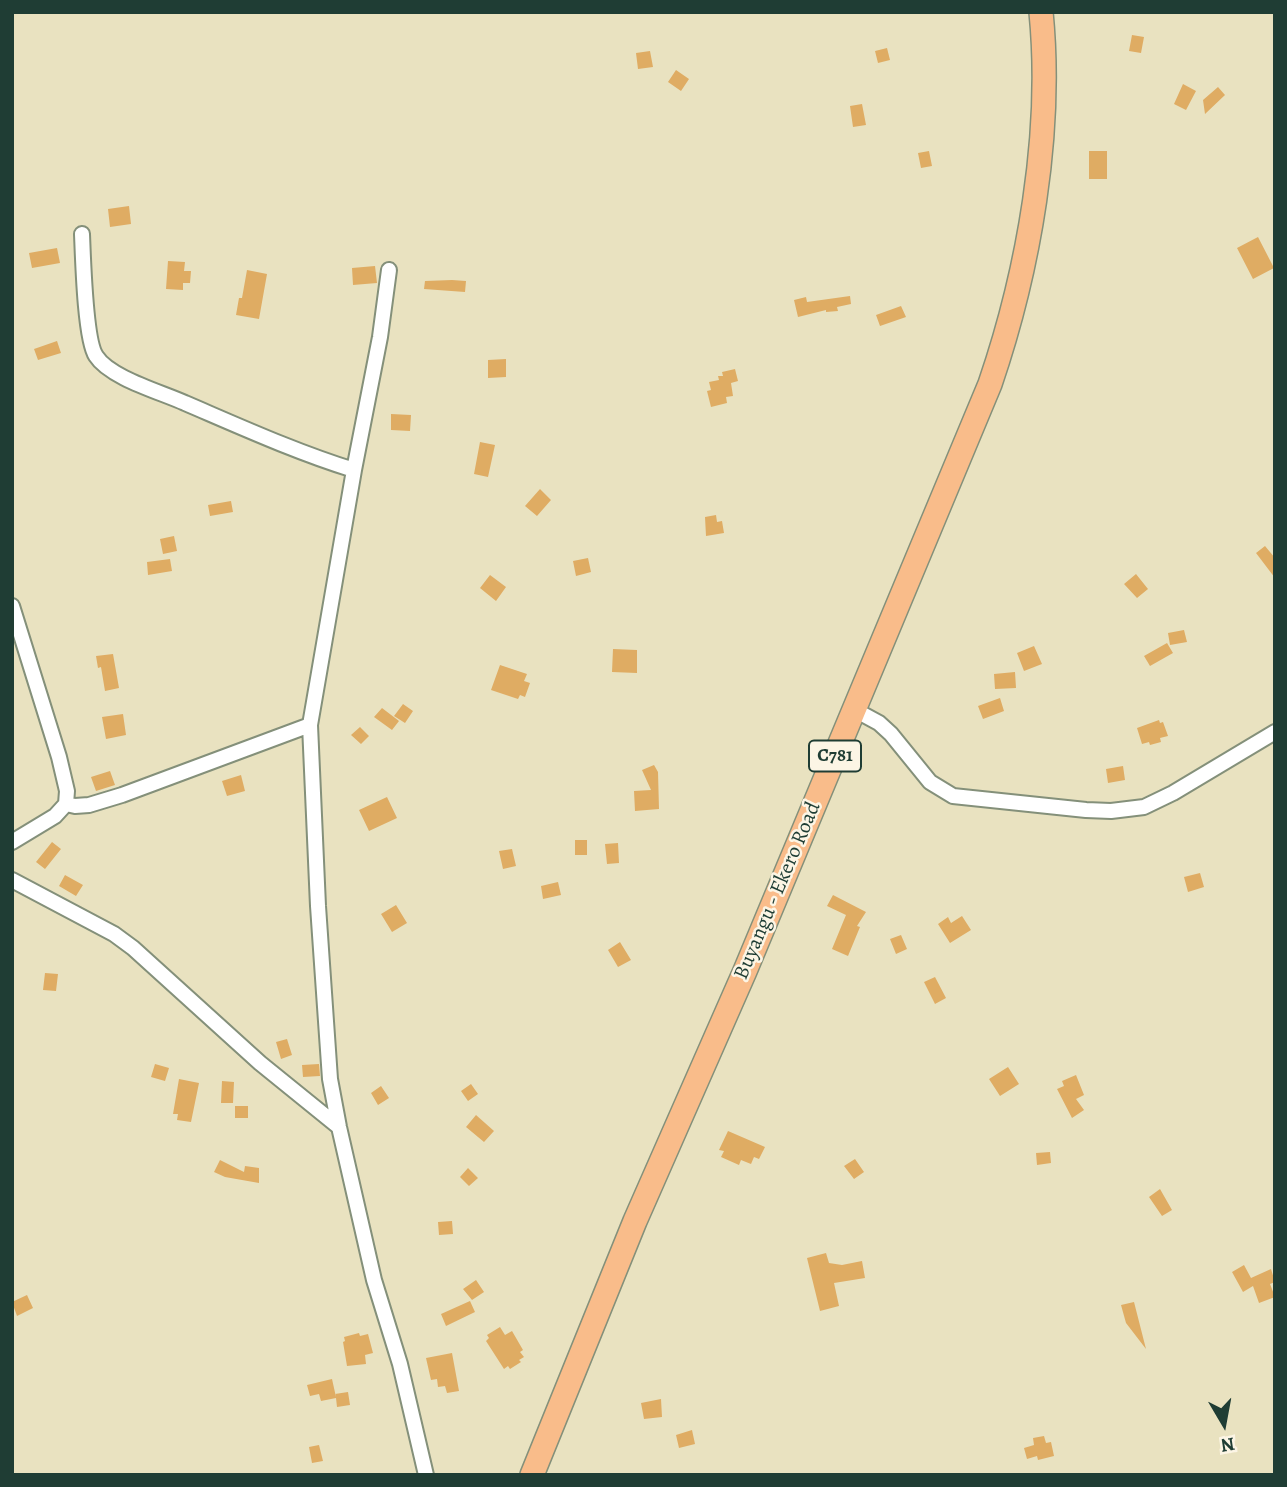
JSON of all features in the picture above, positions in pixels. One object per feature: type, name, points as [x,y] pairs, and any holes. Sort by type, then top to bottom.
[{"type":"main road","name":"Buyangu - Ekero Road","points":[[533,1475],[635,1221],[746,971],[975,421],[1003,342],[1024,257],[1037,173],[1043,84],[1041,12]]},
{"type":"street","points":[[82,234],[88,318],[92,348],[96,357],[126,378],[305,455],[354,470]]},
{"type":"street","points":[[389,270],[380,337],[310,725],[330,1079],[374,1280],[400,1364],[426,1475]]},
{"type":"street","points":[[12,606],[67,791],[66,804],[55,816],[12,842]]},
{"type":"street","points":[[855,710],[891,734],[930,782],[953,796],[1086,810],[1111,811],[1144,807],[1173,793],[1275,732]]},
{"type":"street","points":[[66,804],[89,805],[310,725]]},
{"type":"street","points":[[12,880],[114,933],[268,1071],[339,1127]]},
{"type":"building","points":[[1132,35],[1144,37],[1141,53],[1129,51]]},
{"type":"building","points":[[887,48],[890,60],[878,63],[875,51]]},
{"type":"building","points":[[650,51],[653,67],[638,69],[636,53]]},
{"type":"building","points":[[676,70],[689,79],[681,91],[668,82]]},
{"type":"building","points":[[1183,84],[1196,91],[1186,110],[1174,104]]},
{"type":"building","points":[[1218,87],[1225,95],[1205,114],[1203,100]]},
{"type":"building","points":[[862,104],[866,125],[853,127],[850,106]]},
{"type":"building","points":[[929,151],[932,166],[921,168],[918,153]]},
{"type":"building","points":[[1089,151],[1107,151],[1107,179],[1089,179]]},
{"type":"building","points":[[129,206],[131,224],[110,227],[108,209]]},
{"type":"building","points":[[1258,237],[1274,268],[1253,279],[1237,248]]},
{"type":"building","points":[[57,248],[60,263],[32,268],[29,253]]},
{"type":"building","points":[[168,261],[185,262],[184,271],[191,271],[190,283],[183,283],[183,290],[166,289]]},
{"type":"building","points":[[375,266],[377,283],[353,285],[352,268]]},
{"type":"building","points":[[247,270],[267,274],[259,319],[236,315]]},
{"type":"building","points":[[425,281],[466,281],[465,292],[424,289]]},
{"type":"building","points":[[850,296],[851,304],[837,307],[838,311],[826,310],[798,317],[794,300],[806,297],[807,302]]},
{"type":"building","points":[[901,306],[906,317],[880,326],[876,315]]},
{"type":"building","points":[[57,341],[61,353],[38,360],[34,349]]},
{"type":"building","points":[[506,359],[506,377],[488,378],[488,360]]},
{"type":"building","points":[[735,369],[738,381],[731,383],[733,396],[726,397],[727,403],[711,407],[707,391],[711,390],[709,382],[719,380],[718,376],[723,376],[722,372]]},
{"type":"building","points":[[391,414],[411,415],[410,431],[391,430]]},
{"type":"building","points":[[480,442],[495,445],[488,477],[474,474]]},
{"type":"building","points":[[540,489],[551,500],[537,516],[525,506]]},
{"type":"building","points":[[231,501],[233,512],[210,516],[208,505]]},
{"type":"building","points":[[716,515],[717,522],[722,521],[724,533],[706,536],[705,517]]},
{"type":"building","points":[[174,536],[177,551],[163,554],[160,539]]},
{"type":"building","points":[[1265,546],[1275,558],[1275,578],[1256,553]]},
{"type":"building","points":[[588,558],[591,572],[576,576],[573,561]]},
{"type":"building","points":[[170,559],[172,571],[148,575],[147,562]]},
{"type":"building","points":[[1136,574],[1148,589],[1137,598],[1124,584]]},
{"type":"building","points":[[490,575],[506,587],[496,601],[480,588]]},
{"type":"building","points":[[1184,630],[1187,642],[1170,645],[1168,633]]},
{"type":"building","points":[[1167,643],[1173,653],[1150,666],[1144,656]]},
{"type":"building","points":[[1034,646],[1042,664],[1024,671],[1017,653]]},
{"type":"building","points":[[613,649],[637,650],[637,673],[612,672]]},
{"type":"building","points":[[113,654],[119,688],[105,691],[101,667],[98,668],[96,656]]},
{"type":"building","points":[[500,665],[527,674],[524,681],[530,683],[525,697],[520,695],[518,699],[491,690]]},
{"type":"building","points":[[1015,672],[1016,688],[995,689],[994,674]]},
{"type":"building","points":[[1000,698],[1004,711],[983,719],[978,706]]},
{"type":"building","points":[[403,704],[413,711],[405,723],[394,716]]},
{"type":"building","points":[[382,708],[399,721],[392,730],[374,717]]},
{"type":"building","points":[[123,714],[126,735],[106,739],[102,717]]},
{"type":"building","points":[[1159,720],[1160,723],[1163,722],[1168,736],[1160,738],[1161,742],[1142,744],[1137,728]]},
{"type":"building","points":[[360,727],[369,736],[361,744],[351,735]]},
{"type":"building","points":[[654,765],[658,772],[659,809],[635,811],[634,791],[651,790],[642,770]]},
{"type":"building","points":[[1123,766],[1125,780],[1108,783],[1106,769]]},
{"type":"building","points":[[110,771],[115,785],[96,791],[91,777]]},
{"type":"building","points":[[241,775],[245,791],[227,796],[222,781]]},
{"type":"building","points":[[387,797],[397,818],[369,831],[359,810]]},
{"type":"building","points":[[575,840],[587,840],[587,855],[575,855]]},
{"type":"building","points":[[52,842],[61,849],[45,869],[36,862]]},
{"type":"building","points":[[618,843],[619,863],[607,864],[605,844]]},
{"type":"building","points":[[512,849],[516,866],[503,869],[499,851]]},
{"type":"building","points":[[1200,873],[1204,887],[1188,892],[1184,877]]},
{"type":"building","points":[[65,875],[83,885],[76,896],[59,886]]},
{"type":"building","points":[[558,882],[561,895],[543,899],[541,886]]},
{"type":"building","points":[[833,895],[866,912],[857,926],[860,927],[848,956],[832,949],[846,915],[827,906]]},
{"type":"building","points":[[396,905],[407,923],[392,932],[381,914]]},
{"type":"building","points":[[962,916],[971,930],[950,943],[938,924],[948,917],[951,923]]},
{"type":"building","points":[[901,935],[907,949],[896,954],[890,939]]},
{"type":"building","points":[[620,942],[631,960],[618,967],[608,950]]},
{"type":"building","points":[[45,973],[58,974],[56,991],[43,990]]},
{"type":"building","points":[[935,977],[946,998],[935,1004],[924,982]]},
{"type":"building","points":[[287,1039],[292,1055],[281,1059],[276,1042]]},
{"type":"building","points":[[155,1064],[169,1068],[165,1081],[151,1077]]},
{"type":"building","points":[[319,1064],[320,1076],[303,1077],[302,1065]]},
{"type":"building","points":[[1008,1067],[1019,1084],[1000,1096],[989,1079]]},
{"type":"building","points":[[1076,1075],[1084,1095],[1076,1099],[1084,1110],[1072,1118],[1057,1089],[1064,1086],[1062,1081]]},
{"type":"building","points":[[179,1079],[199,1083],[191,1122],[177,1120],[178,1114],[173,1114]]},
{"type":"building","points":[[222,1081],[234,1082],[233,1103],[221,1103]]},
{"type":"building","points":[[471,1084],[478,1094],[468,1101],[461,1091]]},
{"type":"building","points":[[381,1086],[389,1098],[378,1105],[371,1093]]},
{"type":"building","points":[[235,1106],[248,1106],[248,1118],[235,1118]]},
{"type":"building","points":[[476,1115],[494,1131],[484,1142],[466,1127]]},
{"type":"building","points":[[728,1131],[765,1147],[759,1159],[754,1157],[751,1164],[741,1160],[739,1165],[721,1157],[724,1151],[719,1150]]},
{"type":"building","points":[[1050,1152],[1051,1163],[1037,1165],[1036,1153]]},
{"type":"building","points":[[855,1159],[864,1172],[854,1179],[844,1166]]},
{"type":"building","points":[[220,1160],[244,1172],[245,1166],[259,1168],[259,1183],[225,1177],[214,1172]]},
{"type":"building","points":[[468,1168],[478,1178],[469,1186],[460,1177]]},
{"type":"building","points":[[1160,1189],[1172,1210],[1162,1216],[1149,1197]]},
{"type":"building","points":[[452,1221],[453,1234],[439,1235],[438,1222]]},
{"type":"building","points":[[826,1253],[829,1263],[842,1265],[862,1261],[865,1278],[834,1283],[839,1306],[820,1311],[807,1258]]},
{"type":"building","points":[[1244,1265],[1251,1278],[1271,1269],[1275,1282],[1270,1284],[1275,1297],[1259,1303],[1253,1286],[1243,1292],[1232,1272]]},
{"type":"building","points":[[476,1280],[484,1292],[472,1300],[463,1289]]},
{"type":"building","points":[[27,1295],[33,1308],[17,1316],[12,1302]]},
{"type":"building","points":[[470,1301],[475,1312],[446,1326],[441,1314]]},
{"type":"building","points":[[1134,1302],[1146,1349],[1126,1323],[1121,1305]]},
{"type":"building","points":[[500,1327],[505,1335],[512,1331],[523,1350],[520,1352],[524,1357],[519,1360],[521,1362],[510,1369],[508,1366],[504,1369],[486,1341],[489,1338],[487,1335]]},
{"type":"building","points":[[359,1333],[360,1336],[368,1334],[373,1353],[365,1355],[366,1364],[347,1366],[344,1337]]},
{"type":"building","points":[[452,1353],[459,1391],[447,1393],[445,1386],[438,1387],[437,1379],[431,1380],[426,1358]]},
{"type":"building","points":[[332,1379],[335,1394],[348,1392],[350,1405],[337,1407],[336,1398],[321,1401],[319,1394],[310,1396],[307,1385]]},
{"type":"building","points":[[661,1399],[662,1417],[644,1419],[641,1403]]},
{"type":"building","points":[[692,1430],[695,1444],[679,1448],[676,1435]]},
{"type":"building","points":[[1044,1436],[1046,1443],[1051,1442],[1054,1456],[1038,1460],[1037,1456],[1027,1459],[1024,1448],[1034,1445],[1033,1438]]},
{"type":"building","points":[[319,1445],[323,1461],[312,1463],[309,1447]]}]
